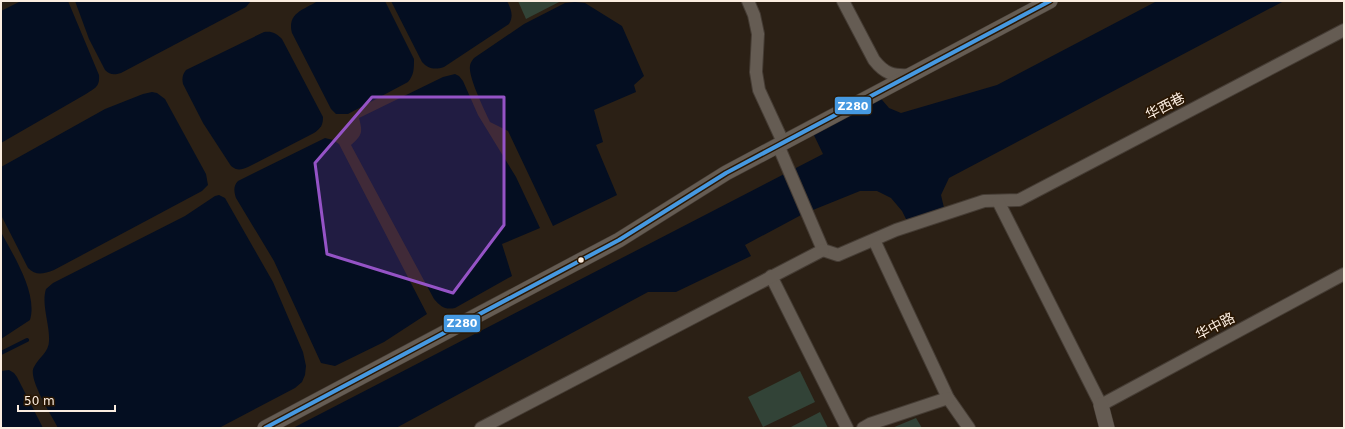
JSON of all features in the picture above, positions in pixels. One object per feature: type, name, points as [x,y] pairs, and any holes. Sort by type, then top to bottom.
[{"type":"street","points":[[481,428],[823,250],[759,90],[756,72],[758,34],[754,15],[748,1]]},
{"type":"street","points":[[843,1],[874,60],[880,68],[889,73],[910,75]]},
{"type":"street","points":[[265,428],[619,240],[726,173],[1050,1]]},
{"type":"street","name":"华西巷","points":[[823,250],[838,255],[896,230],[984,202],[1019,200],[1344,30]]},
{"type":"street","points":[[998,201],[1101,405],[1107,428]]},
{"type":"street","points":[[874,240],[948,398],[969,428]]},
{"type":"street","name":"华中路","points":[[1101,405],[1344,274]]},
{"type":"street","points":[[771,276],[846,428]]},
{"type":"street","points":[[863,428],[870,424],[948,398]]},
{"type":"highlighted area","points":[[372,97],[504,97],[504,225],[453,293],[327,254],[315,163]]},
{"type":"green space","points":[[518,1],[561,1],[526,19]]},
{"type":"green space","points":[[800,371],[815,402],[763,427],[748,397]]},
{"type":"green space","points":[[820,412],[828,428],[789,428]]},
{"type":"green space","points":[[916,418],[922,428],[892,428]]},
{"type":"water","points":[[21,1],[68,1],[99,75],[99,82],[96,87],[86,94],[1,143],[1,11]]},
{"type":"water","points":[[75,1],[251,1],[246,7],[121,73],[110,74],[105,70],[89,39]]},
{"type":"water","points":[[318,1],[385,1],[414,59],[413,72],[408,82],[348,114],[336,114],[331,109],[292,33],[291,26],[294,16]]},
{"type":"water","points":[[391,1],[507,1],[512,15],[509,24],[444,67],[432,68],[422,62]]},
{"type":"water","points":[[1157,1],[1284,1],[949,178],[941,195],[945,212],[909,225],[902,211],[891,198],[877,191],[860,191],[803,214],[745,245],[751,256],[676,292],[648,292],[396,428],[293,428],[823,154],[811,129],[877,94],[889,108],[901,113],[997,85]]},
{"type":"water","points":[[565,3],[585,3],[622,26],[644,76],[634,85],[636,92],[594,110],[603,142],[596,145],[617,195],[553,226],[508,131],[490,122],[474,86],[470,65],[474,58],[524,24]]},
{"type":"water","points":[[264,32],[274,33],[282,39],[323,117],[323,122],[320,128],[314,133],[248,167],[237,169],[231,166],[203,123],[182,80],[186,70]]},
{"type":"water","points":[[455,74],[463,81],[478,115],[516,177],[540,228],[502,244],[512,276],[455,308],[448,309],[441,306],[434,299],[351,145],[361,133],[359,118],[443,77]]},
{"type":"water","points":[[152,92],[157,93],[165,99],[206,174],[208,185],[202,191],[54,270],[40,274],[31,271],[28,268],[1,215],[1,167],[105,109]]},
{"type":"water","points":[[325,138],[333,140],[339,144],[427,314],[384,342],[335,366],[321,363],[274,261],[236,198],[234,191],[235,185],[238,181]]},
{"type":"water","points":[[219,195],[225,198],[273,282],[303,352],[306,366],[305,375],[302,382],[295,388],[219,428],[58,428],[37,388],[33,372],[38,360],[49,345],[44,301],[46,289],[53,283],[185,216],[215,196]]},
{"type":"water","points":[[1,232],[18,263],[28,286],[32,309],[30,320],[1,339]]},
{"type":"water","points":[[9,370],[17,377],[43,428],[1,428],[1,371]]},
{"type":"waterway","points":[[1,353],[27,340]]},
{"type":"transit line","name":"Z280","points":[[265,428],[619,240],[726,173],[1050,1]]}]
